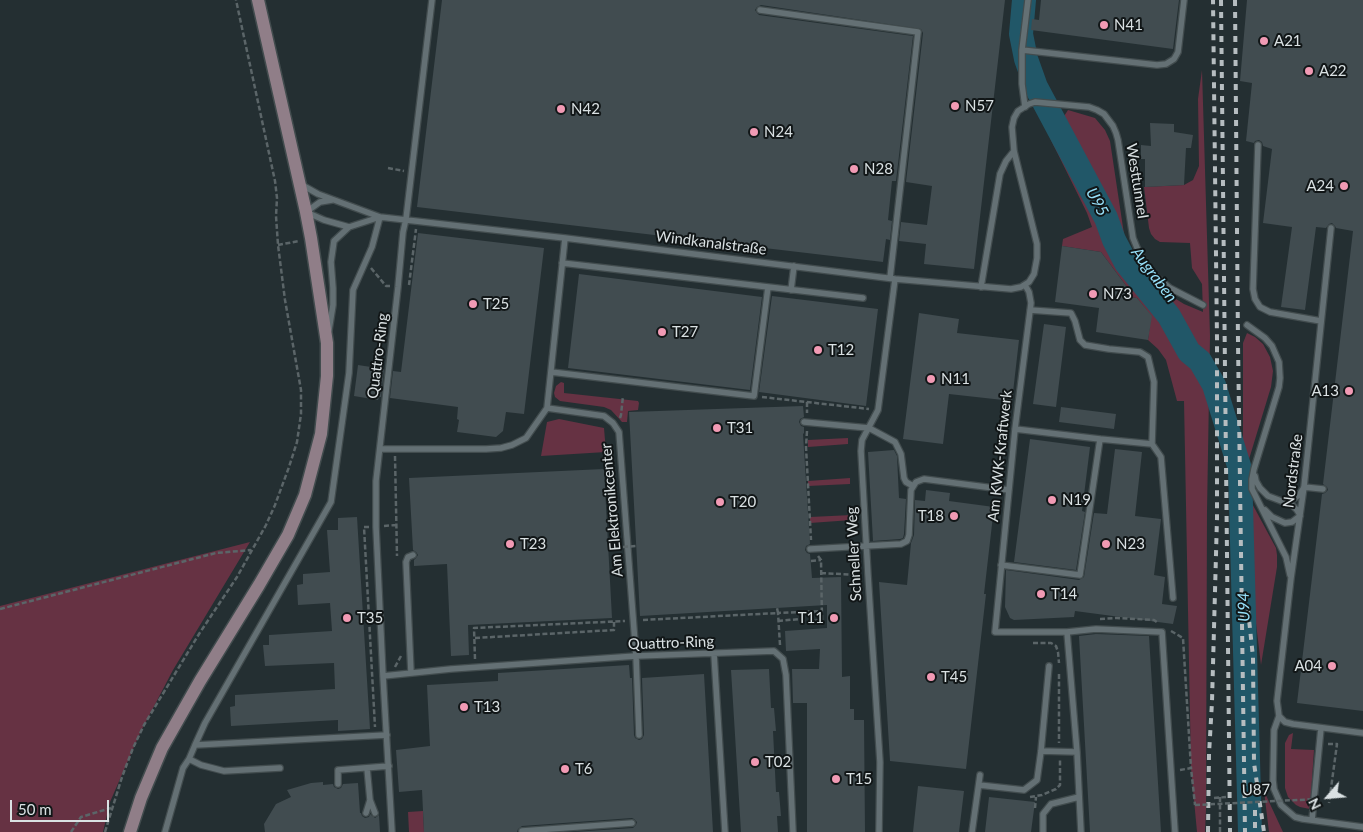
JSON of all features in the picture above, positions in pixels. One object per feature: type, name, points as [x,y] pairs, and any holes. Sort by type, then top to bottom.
[{"type":"main road","points":[[130,832],[141,798],[162,748],[200,680],[259,586],[288,535],[305,495],[321,434],[327,376],[326,343],[311,238],[258,0]]},
{"type":"lane","name":"Quattro-Ring","points":[[392,832],[376,527],[376,482],[403,232],[432,0]]},
{"type":"lane","points":[[1025,285],[1031,279],[1035,270],[1037,258],[1036,244],[1014,151],[1012,127],[1018,111],[1024,107],[1022,50],[1028,0]]},
{"type":"lane","points":[[1022,50],[1157,65],[1166,64],[1174,59],[1178,52],[1184,0]]},
{"type":"lane","name":"Schneller Weg","points":[[760,10],[918,32],[878,410],[862,440],[861,451],[880,762],[879,832]]},
{"type":"lane","name":"Westtunnel","points":[[1024,107],[1035,102],[1089,107],[1104,114],[1113,126],[1118,140],[1133,238],[1140,255],[1153,274],[1170,288],[1203,305]]},
{"type":"lane","points":[[1258,145],[1253,289],[1255,299],[1260,307],[1270,312],[1321,321]]},
{"type":"lane","points":[[980,287],[1000,174],[1006,161],[1014,151]]},
{"type":"lane","points":[[300,183],[318,194],[380,217]]},
{"type":"lane","points":[[306,212],[320,202],[334,199]]},
{"type":"lane","points":[[306,212],[324,220],[349,227]]},
{"type":"lane","points":[[326,343],[332,305],[331,252],[334,241],[349,227],[380,217]]},
{"type":"lane","points":[[165,832],[184,768],[205,723],[331,502],[350,373],[353,290],[372,247],[380,217]]},
{"type":"lane","name":"Windkanalstraße","points":[[380,217],[1004,290],[1015,289],[1025,285]]},
{"type":"lane","name":"Nordstraße","points":[[1331,228],[1304,488],[1291,578],[1277,701],[1278,716],[1274,730],[1274,788],[1281,805],[1295,817],[1363,827]]},
{"type":"lane","points":[[380,448],[501,448],[526,438],[547,408],[565,238]]},
{"type":"lane","points":[[562,263],[862,298]]},
{"type":"lane","points":[[791,290],[794,266]]},
{"type":"lane","name":"Am KWK-Kraftwerk","points":[[1025,285],[1029,292],[1031,303],[1015,429],[995,632],[1067,632]]},
{"type":"lane","points":[[551,372],[754,396],[768,286]]},
{"type":"lane","points":[[1030,310],[1071,313],[1080,340],[1085,345],[1140,352],[1148,357],[1154,382],[1152,444],[1161,457],[1173,598]]},
{"type":"lane","points":[[1247,325],[1265,338],[1272,346],[1279,362],[1280,387],[1254,469],[1252,489],[1286,557],[1291,578]]},
{"type":"lane","name":"Am Elektronikcenter","points":[[547,408],[604,416],[616,426],[619,432],[636,656],[639,735]]},
{"type":"lane","points":[[804,422],[869,428],[895,442],[901,454],[904,478],[906,482],[913,486]]},
{"type":"lane","points":[[1015,429],[1152,444]]},
{"type":"lane","points":[[1001,564],[1080,575],[1100,439]]},
{"type":"lane","points":[[1254,469],[1256,481],[1260,488],[1268,496],[1292,505],[1300,516],[1292,522],[1285,523],[1272,517],[1261,507]]},
{"type":"lane","points":[[811,549],[901,544],[907,541],[909,535],[911,490],[916,482],[924,479],[1009,490]]},
{"type":"lane","points":[[1281,501],[1292,500],[1300,495],[1304,488],[1322,489]]},
{"type":"lane","points":[[411,673],[406,562],[410,555],[413,555]]},
{"type":"lane","points":[[629,560],[637,560]]},
{"type":"lane","points":[[1081,832],[1077,752],[1067,632],[1096,629],[1162,632],[1175,832]]},
{"type":"lane","name":"Quattro-Ring","points":[[383,676],[476,668],[504,669],[636,656],[770,650],[783,659]]},
{"type":"lane","points":[[714,654],[725,832]]},
{"type":"lane","points":[[783,659],[786,675],[793,832]]},
{"type":"lane","points":[[979,785],[1024,790],[1037,780],[1049,666]]},
{"type":"lane","points":[[1278,716],[1284,722],[1292,724],[1363,733]]},
{"type":"lane","points":[[1312,820],[1321,728]]},
{"type":"lane","points":[[195,745],[387,735]]},
{"type":"lane","points":[[1041,751],[1077,752]]},
{"type":"lane","points":[[189,759],[201,765],[224,771],[280,768]]},
{"type":"lane","points":[[338,784],[338,770],[389,766]]},
{"type":"lane","points":[[367,768],[370,800],[375,812]]},
{"type":"lane","points":[[972,832],[980,775]]},
{"type":"lane","points":[[1043,832],[1043,814],[1052,804],[1079,797]]},
{"type":"lane","points":[[366,813],[370,800]]},
{"type":"lane","points":[[522,831],[632,824]]},
{"type":"path","points":[[104,832],[130,755],[144,725],[237,578],[266,525],[297,442],[301,414],[301,390],[285,300],[278,245],[275,181],[236,0]]},
{"type":"path","points":[[388,168],[399,171]]},
{"type":"path","points":[[366,261],[386,286]]},
{"type":"path","points":[[779,399],[780,394]]},
{"type":"path","points":[[616,426],[621,415],[623,396]]},
{"type":"path","points":[[761,397],[878,410]]},
{"type":"path","points":[[778,621],[800,619],[805,622],[822,620],[820,560],[811,549],[807,434]]},
{"type":"path","points":[[394,449],[398,565]]},
{"type":"path","points":[[608,548],[636,546]]},
{"type":"path","points":[[0,609],[216,553],[251,550]]},
{"type":"path","points":[[811,561],[820,560]]},
{"type":"path","points":[[821,573],[868,575]]},
{"type":"path","points":[[777,608],[783,659]]},
{"type":"path","points":[[476,668],[474,628],[519,624],[614,622],[822,611]]},
{"type":"path","points":[[794,612],[794,620]]},
{"type":"path","points":[[475,638],[614,630],[614,622]]},
{"type":"path","points":[[391,675],[402,654]]},
{"type":"path","points":[[1328,744],[1337,744],[1329,801]]},
{"type":"path","name":"U87","points":[[1192,771],[1195,805],[1318,799]]},
{"type":"path","points":[[1214,798],[1226,797]]},
{"type":"path","points":[[1220,798],[1220,832]]},
{"type":"path","points":[[71,832],[80,817],[111,808]]},
{"type":"shaded area","points":[[1202,70],[1210,336],[1207,512],[1206,809],[1205,832],[1197,832],[1191,768],[1184,401],[1177,401],[1166,360],[1148,340],[1151,316],[1137,298],[1129,297],[1130,291],[1101,252],[1062,246],[1063,239],[1092,227],[1050,138],[1068,110],[1095,118],[1105,130],[1110,141],[1124,234],[1137,264],[1147,277],[1163,291],[1184,304],[1203,312],[1202,284],[1192,268],[1190,243],[1160,242],[1155,239],[1149,228],[1144,187],[1184,185],[1193,180],[1199,166],[1198,99]]},
{"type":"shaded area","points":[[1247,333],[1263,344],[1270,357],[1273,371],[1271,387],[1246,469],[1245,483],[1248,496],[1276,548],[1277,555],[1277,567],[1261,665],[1254,607],[1246,568],[1243,469],[1243,343]]},
{"type":"shaded area","points":[[561,382],[564,383],[564,393],[638,401],[638,410],[628,411],[627,422],[622,422],[611,410],[604,407],[560,401],[555,397],[554,393],[556,386]]},
{"type":"shaded area","points":[[559,419],[604,428],[606,452],[541,456],[547,422]]},
{"type":"shaded area","points":[[848,438],[848,444],[808,447],[808,440]]},
{"type":"shaded area","points":[[850,478],[850,484],[808,486],[808,481]]},
{"type":"shaded area","points":[[852,515],[852,520],[810,523],[810,517]]},
{"type":"shaded area","points":[[250,542],[173,670],[140,733],[110,802],[103,832],[0,832],[0,606]]},
{"type":"shaded area","points":[[1293,733],[1291,749],[1314,750],[1310,809],[1296,805],[1288,797],[1285,788],[1285,743],[1289,735]]},
{"type":"shaded area","points":[[1264,791],[1283,832],[1269,832]]},
{"type":"shaded area","points":[[423,811],[424,832],[409,832],[408,812]]},
{"type":"building","points":[[442,0],[1005,0],[974,269],[924,264],[926,244],[899,241],[901,222],[927,225],[932,186],[906,182],[923,33],[921,29],[761,5],[755,10],[759,15],[913,36],[896,181],[892,181],[888,220],[892,221],[890,240],[886,239],[883,262],[417,207]]},
{"type":"building","name":"N41","points":[[1041,0],[1179,0],[1173,49],[1031,30],[1032,19],[1039,20]]},
{"type":"building","points":[[1247,0],[1363,0],[1363,711],[1297,703],[1322,494],[1328,490],[1323,484],[1353,231],[1336,228],[1332,223],[1326,228],[1316,227],[1305,310],[1281,307],[1292,227],[1263,223],[1272,149],[1263,146],[1259,140],[1254,143],[1246,141],[1252,83],[1240,81]]},
{"type":"building","points":[[1150,123],[1174,124],[1174,132],[1193,135],[1191,148],[1186,148],[1184,185],[1145,187],[1145,159],[1141,159],[1141,145],[1151,146]]},
{"type":"building","name":"T25","points":[[418,233],[544,248],[524,414],[506,412],[503,431],[496,437],[457,432],[459,420],[457,419],[458,407],[390,398],[393,371],[401,372]]},
{"type":"building","name":"N73","points":[[1062,246],[1101,252],[1130,291],[1129,297],[1137,298],[1152,316],[1148,340],[1096,332],[1099,308],[1055,302]]},
{"type":"building","name":"T27","points":[[579,274],[762,297],[750,390],[568,368]]},
{"type":"building","name":"T12","points":[[772,296],[878,309],[866,406],[759,392]]},
{"type":"building","points":[[919,313],[959,319],[957,333],[1019,340],[1012,401],[949,394],[943,444],[903,439]]},
{"type":"building","points":[[1044,324],[1066,327],[1056,407],[1033,404]]},
{"type":"building","points":[[358,365],[384,369],[381,397],[378,400],[354,396]]},
{"type":"building","points":[[803,406],[804,417],[799,422],[804,427],[810,544],[806,546],[805,550],[810,554],[812,578],[841,577],[842,677],[850,676],[850,709],[854,709],[854,720],[864,720],[865,832],[807,832],[807,703],[793,703],[792,669],[819,669],[820,649],[786,651],[785,631],[827,628],[827,605],[640,616],[629,412]]},
{"type":"building","points":[[1061,407],[1116,414],[1114,429],[1059,422]]},
{"type":"building","name":"N19","points":[[1030,439],[1090,447],[1082,511],[1085,512],[1076,570],[1014,562]]},
{"type":"building","points":[[1115,449],[1142,452],[1135,516],[1161,519],[1154,575],[1165,577],[1162,604],[1177,606],[1173,624],[1075,611],[1074,617],[1014,620],[1010,618],[1005,607],[1006,570],[1079,580],[1084,577],[1094,513],[1107,514]]},
{"type":"building","points":[[894,450],[897,456],[899,498],[906,499],[904,534],[903,538],[900,539],[873,541],[868,452]]},
{"type":"building","name":"T23","points":[[604,469],[612,618],[468,625],[469,655],[451,656],[447,564],[414,566],[414,560],[418,555],[413,550],[409,478]]},
{"type":"building","name":"T45","points":[[926,490],[950,493],[949,501],[994,507],[966,769],[890,761],[879,582],[907,585],[911,543],[914,535],[915,500],[925,501]]},
{"type":"building","name":"T35","points":[[357,517],[370,729],[338,731],[338,720],[231,726],[230,707],[235,706],[235,695],[335,689],[334,663],[265,666],[263,645],[269,645],[269,635],[332,631],[330,603],[298,605],[297,585],[303,584],[303,574],[330,572],[327,530],[338,530],[338,518]]},
{"type":"building","points":[[1096,634],[1149,636],[1161,832],[1090,832],[1079,636]]},
{"type":"building","name":"T6","points":[[629,665],[630,678],[632,678],[634,735],[639,740],[644,735],[642,678],[704,674],[713,832],[573,832],[633,828],[637,822],[632,818],[522,826],[517,832],[424,832],[422,790],[399,792],[396,750],[430,746],[427,685],[498,681],[498,673]]},
{"type":"building","name":"T02","points":[[769,669],[771,708],[774,708],[776,731],[773,731],[776,792],[779,792],[781,816],[777,816],[778,832],[741,832],[731,670]]},
{"type":"building","points":[[323,782],[323,785],[333,784],[338,789],[343,784],[358,783],[360,813],[365,818],[369,817],[370,814],[375,818],[379,815],[380,832],[265,832],[264,824],[276,804],[291,797],[287,790],[311,783]]},
{"type":"building","points":[[918,786],[964,791],[959,832],[913,832]]},
{"type":"building","points":[[989,797],[1035,802],[1031,832],[985,832]]},
{"type":"waterway","name":"U94","points":[[1024,0],[1021,34],[1026,59],[1036,87],[1106,218],[1114,240],[1126,263],[1169,316],[1189,352],[1200,361],[1214,385],[1240,469],[1250,832]]},
{"type":"waterway","name":"Augraben","points":[[1054,120],[1095,193],[1107,217],[1114,240],[1126,263],[1169,316],[1181,338]]},
{"type":"railway","points":[[1208,832],[1217,518],[1213,0]]},
{"type":"railway","points":[[1221,0],[1230,832]]},
{"type":"railway","points":[[1235,0],[1245,832]]},
{"type":"railway","points":[[1248,610],[1253,657],[1254,763],[1264,832]]},
{"type":"railway","points":[[1255,810],[1255,832]]},
{"type":"place","name":"N41","points":[[1104,25]]},
{"type":"place","name":"A21","points":[[1264,41]]},
{"type":"place","name":"A22","points":[[1309,71]]},
{"type":"place","name":"N57","points":[[955,106]]},
{"type":"place","name":"N42","points":[[561,109]]},
{"type":"place","name":"N24","points":[[754,132]]},
{"type":"place","name":"N28","points":[[854,169]]},
{"type":"place","name":"A24","points":[[1344,186]]},
{"type":"place","name":"N73","points":[[1093,294]]},
{"type":"place","name":"T25","points":[[473,304]]},
{"type":"place","name":"T27","points":[[662,332]]},
{"type":"place","name":"T12","points":[[818,350]]},
{"type":"place","name":"N11","points":[[931,379]]},
{"type":"place","name":"A13","points":[[1349,391]]},
{"type":"place","name":"T31","points":[[717,428]]},
{"type":"place","name":"N19","points":[[1052,500]]},
{"type":"place","name":"T20","points":[[720,502]]},
{"type":"place","name":"T18","points":[[954,516]]},
{"type":"place","name":"T23","points":[[510,544]]},
{"type":"place","name":"N23","points":[[1106,544]]},
{"type":"place","name":"T14","points":[[1041,594]]},
{"type":"place","name":"T35","points":[[347,618]]},
{"type":"place","name":"T11","points":[[834,618]]},
{"type":"place","name":"A04","points":[[1332,666]]},
{"type":"place","name":"T45","points":[[931,677]]},
{"type":"place","name":"T13","points":[[464,707]]},
{"type":"place","name":"T02","points":[[755,762]]},
{"type":"place","name":"T6","points":[[565,769]]},
{"type":"place","name":"T15","points":[[836,779]]},
{"type":"water label","name":"U95","points":[[1097,202]]}]
